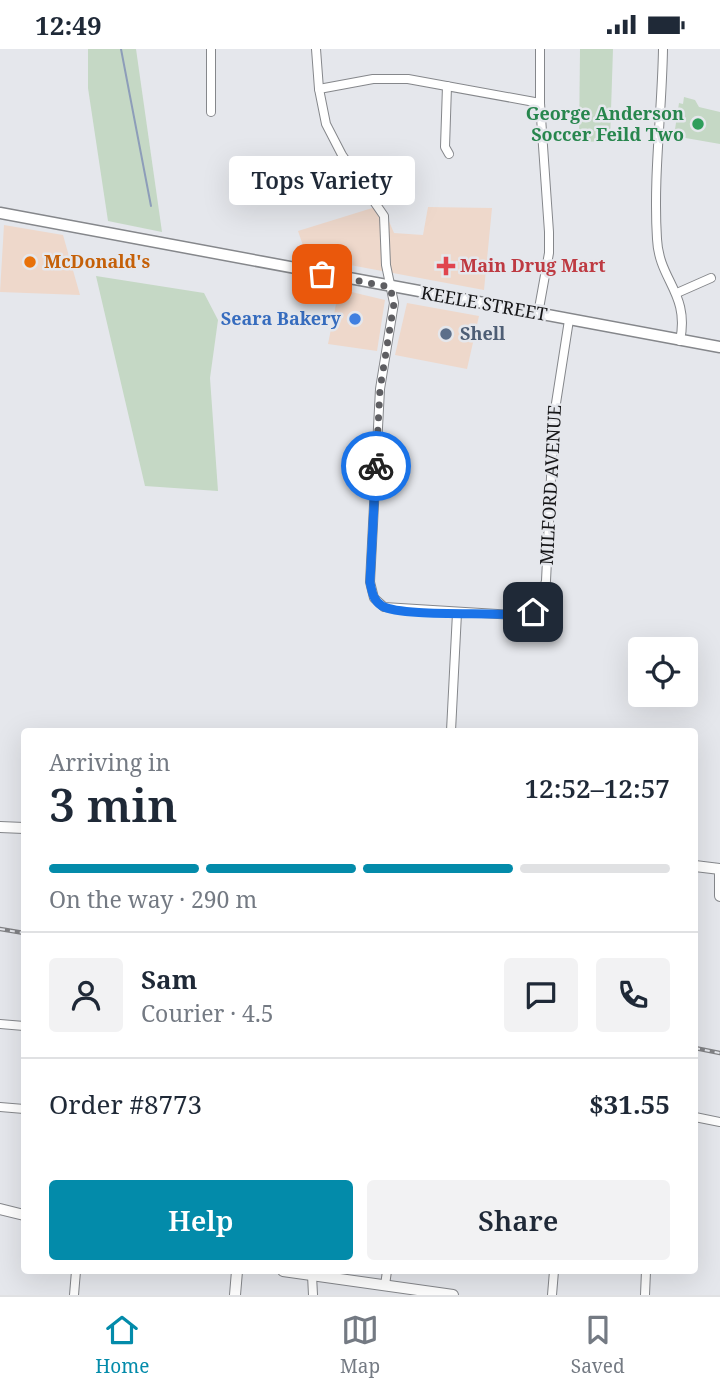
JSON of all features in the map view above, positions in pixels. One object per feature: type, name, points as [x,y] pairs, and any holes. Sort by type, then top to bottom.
[{"type":"main road","name":"KEELE STREET","points":[[0,213],[720,347]]},
{"type":"street","points":[[211,49],[211,112]]},
{"type":"street","name":"MILFORD AVENUE","points":[[316,49],[322,111],[333,140],[384,216],[390,287],[394,303],[380,389],[372,593],[384,607],[525,615],[537,609],[544,596],[554,416],[569,320]]},
{"type":"street","points":[[538,314],[549,232],[540,103],[540,49]]},
{"type":"street","points":[[663,49],[657,239],[666,272],[677,293],[684,317],[680,341]]},
{"type":"street","points":[[318,89],[382,78],[408,79],[540,103]]},
{"type":"street","points":[[447,86],[445,147],[449,154]]},
{"type":"street","points":[[677,293],[712,278]]},
{"type":"street","points":[[451,728],[457,613]]},
{"type":"street","points":[[0,827],[21,828]]},
{"type":"street","points":[[720,863],[720,895]]},
{"type":"street","points":[[698,866],[720,869]]},
{"type":"street","points":[[0,1024],[21,1026]]},
{"type":"street","points":[[0,1107],[21,1109]]},
{"type":"street","points":[[698,1118],[720,1122]]},
{"type":"street","points":[[0,1209],[21,1214]]},
{"type":"street","points":[[74,1295],[76,1274]]},
{"type":"street","points":[[235,1295],[237,1274]]},
{"type":"street","points":[[305,1274],[453,1295]]},
{"type":"street","points":[[385,1285],[387,1274]]},
{"type":"street","points":[[552,1295],[554,1274]]},
{"type":"street","points":[[645,1295],[646,1274]]},
{"type":"street","points":[[312,1275],[313,1295]]},
{"type":"shaded area","points":[[382,205],[394,233],[423,235],[428,207],[492,208],[484,290],[307,257],[298,231]]},
{"type":"shaded area","points":[[4,225],[63,235],[80,295],[0,292]]},
{"type":"shaded area","points":[[339,289],[385,300],[377,351],[328,344]]},
{"type":"shaded area","points":[[407,303],[479,316],[467,369],[395,355]]},
{"type":"green space","points":[[88,49],[136,49],[162,232],[108,221],[88,88]]},
{"type":"green space","points":[[580,49],[613,49],[610,141],[579,142]]},
{"type":"green space","name":"George Anderson Soccer Feild Two","points":[[684,97],[695,100],[699,107],[720,112],[720,144],[674,136],[679,103],[683,104]]},
{"type":"green space","points":[[96,276],[204,293],[218,320],[210,378],[218,491],[145,486]]},
{"type":"waterway","points":[[121,49],[151,206]]},
{"type":"railway","points":[[0,929],[21,932]]},
{"type":"railway","points":[[698,1049],[720,1053]]},
{"type":"way so far","points":[[322,274],[390,287],[394,303],[380,389],[376,466]]},
{"type":"place","name":"George Anderson Soccer Feild Two","points":[[698,124]]},
{"type":"place","name":"McDonald's","points":[[30,262]]},
{"type":"place","name":"Main Drug Mart","points":[[446,266]]},
{"type":"place","name":"Tops Variety","points":[[322,274]]},
{"type":"place","name":"Seara Bakery","points":[[355,319]]},
{"type":"place","name":"Shell","points":[[446,334]]},
{"type":"route","points":[[376,466],[370,582],[374,598],[379,603],[384,607],[400,610],[514,615],[533,612]]}]
